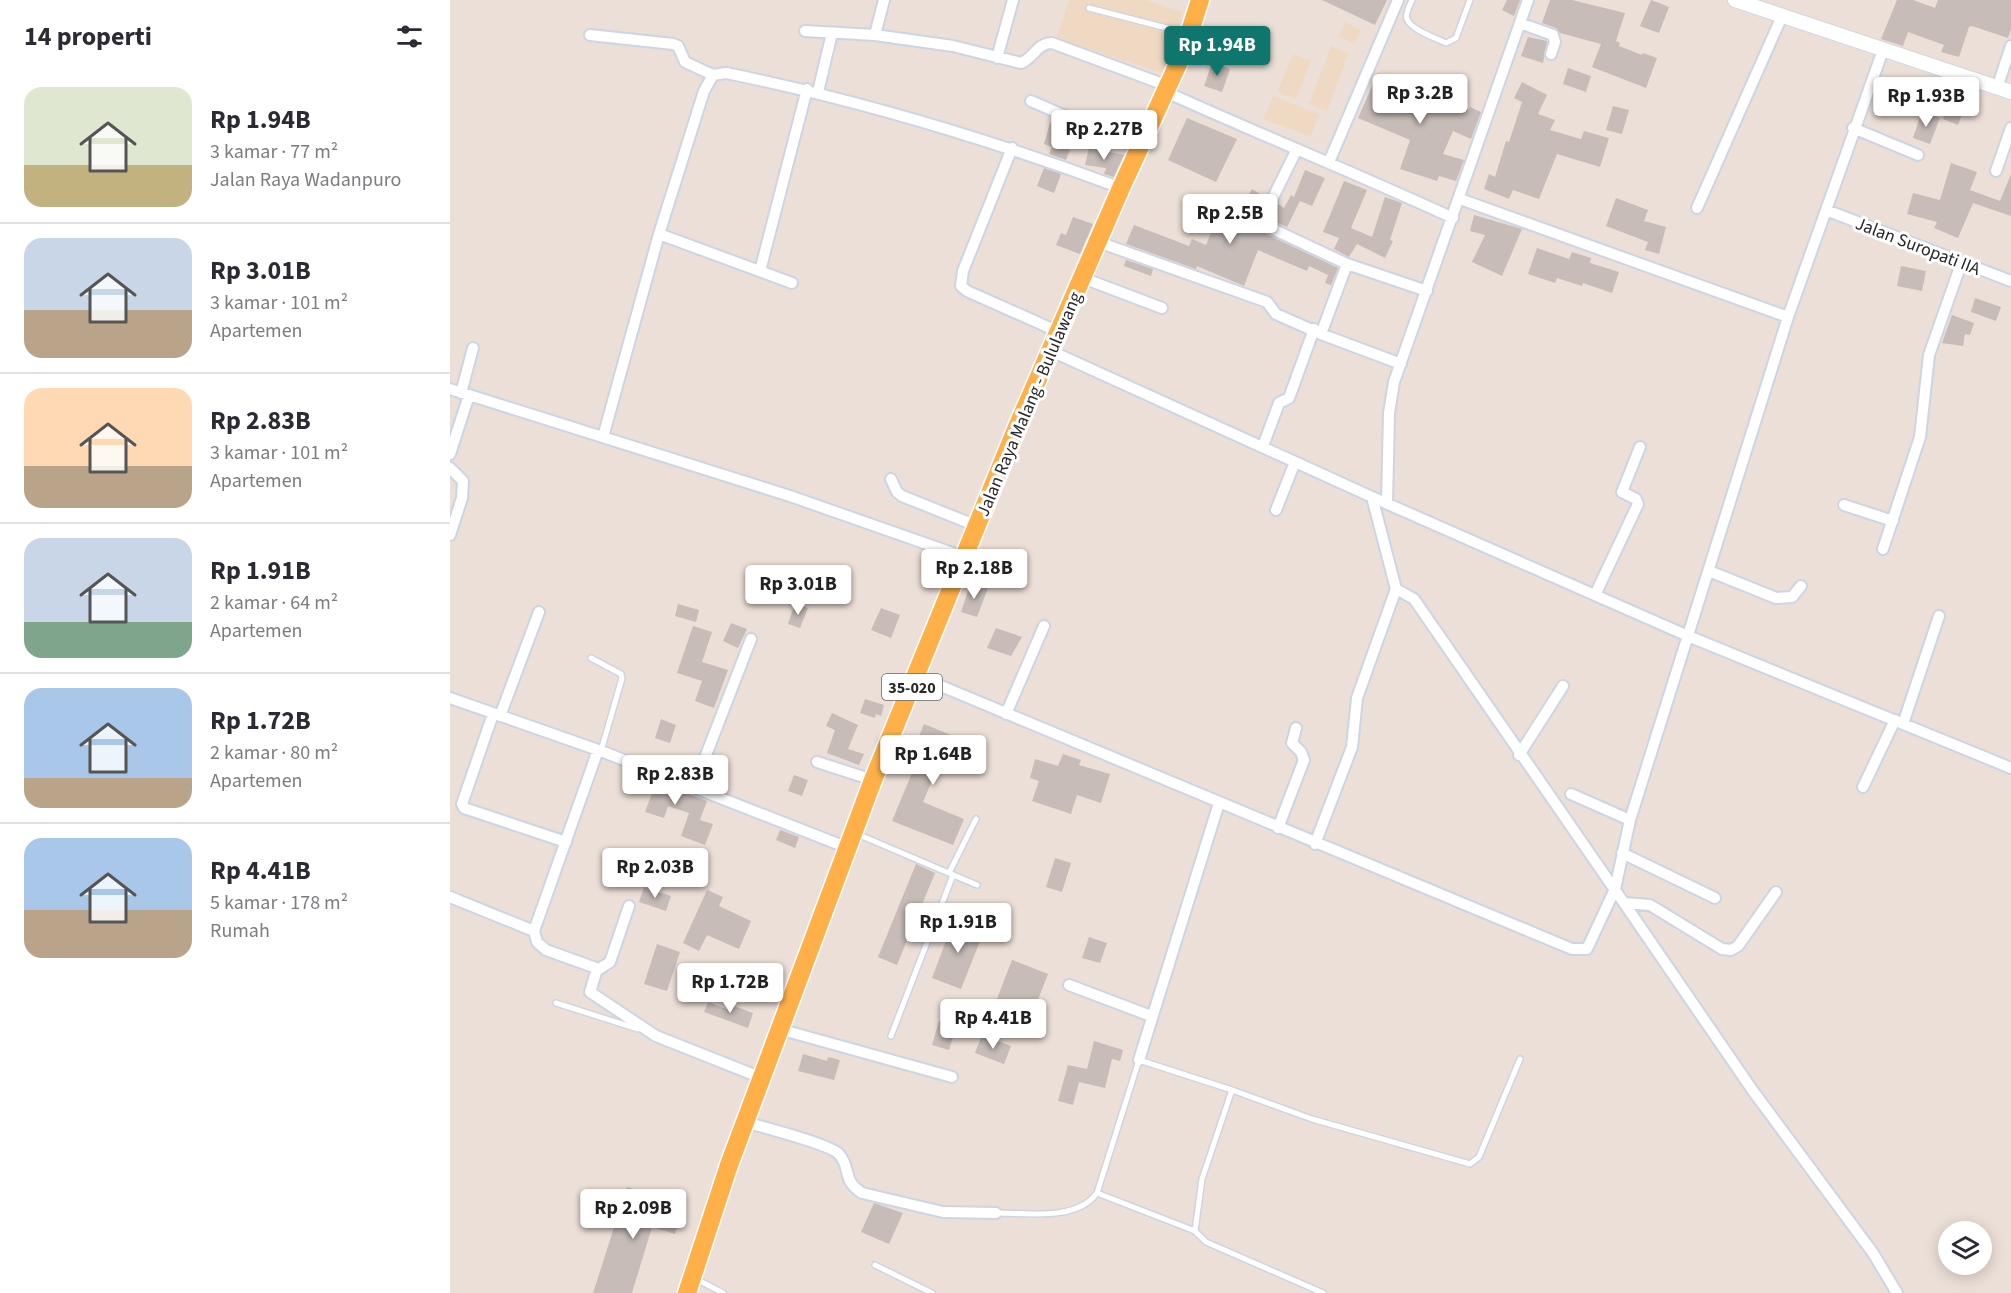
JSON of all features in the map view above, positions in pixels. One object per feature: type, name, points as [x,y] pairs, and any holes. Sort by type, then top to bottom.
[{"type":"main road","name":"35-020","points":[[1167,89],[1200,0]]},
{"type":"main road","name":"Jalan Raya Malang - Bululawang","points":[[690,1285],[729,1165],[873,780],[1059,332],[1121,188],[1167,89]]},
{"type":"street","points":[[875,35],[884,0]]},
{"type":"street","points":[[997,58],[1013,0]]},
{"type":"street","points":[[1329,162],[1398,0]]},
{"type":"street","points":[[1387,502],[1389,413],[1394,382],[1528,0]]},
{"type":"street","points":[[1735,0],[2004,90],[2011,46]]},
{"type":"street","points":[[1697,208],[1782,16]]},
{"type":"street","points":[[1520,23],[1553,35],[1555,42],[1551,54]]},
{"type":"street","points":[[805,31],[875,35],[952,46],[1021,63],[1027,61],[1041,45],[1052,43],[1167,89],[1296,151],[1329,162],[1453,218]]},
{"type":"street","points":[[760,271],[812,91],[832,33]]},
{"type":"street","points":[[590,36],[673,44],[678,46],[685,62],[713,75],[726,73],[812,91],[955,129],[1121,188]]},
{"type":"street","points":[[917,676],[1315,844],[1579,951],[1587,949],[1615,889],[1630,820],[1788,317],[1853,128],[1883,50]]},
{"type":"street","points":[[603,437],[659,234],[704,91],[713,75]]},
{"type":"street","points":[[1031,101],[1139,148]]},
{"type":"street","points":[[1853,128],[1918,156]]},
{"type":"street","points":[[1996,171],[2011,128]]},
{"type":"street","points":[[1012,148],[963,271],[961,286],[967,291],[1059,332]]},
{"type":"street","points":[[1296,151],[1263,218],[1263,224],[1347,264],[1427,291]]},
{"type":"street","points":[[1460,199],[1788,317]]},
{"type":"street","name":"Jalan Suropati IIA","points":[[1826,210],[1961,264],[2011,281]]},
{"type":"street","points":[[659,234],[792,283]]},
{"type":"street","points":[[1098,242],[1267,302],[1276,314],[1401,364]]},
{"type":"street","points":[[1263,446],[1279,403],[1289,398],[1347,264]]},
{"type":"street","points":[[1883,549],[1920,437],[1929,355],[1961,264]]},
{"type":"street","points":[[1083,278],[1162,308]]},
{"type":"street","points":[[450,454],[465,394],[473,348]]},
{"type":"street","points":[[1051,351],[1371,497],[1387,502],[1688,636],[2011,768]]},
{"type":"street","points":[[450,389],[790,496],[964,557]]},
{"type":"street","points":[[1595,595],[1638,504],[1636,499],[1622,492],[1640,447]]},
{"type":"street","points":[[1276,510],[1295,462]]},
{"type":"street","points":[[450,468],[463,481],[462,498],[450,535]]},
{"type":"street","points":[[891,479],[893,486],[902,496],[977,526]]},
{"type":"street","points":[[1315,844],[1352,747],[1357,698],[1396,589],[1371,497]]},
{"type":"street","points":[[1844,505],[1893,521]]},
{"type":"street","points":[[1708,572],[1776,598],[1792,597],[1801,585]]},
{"type":"street","points":[[1396,589],[1414,599],[1519,755],[1615,889],[1753,1091],[1873,1253],[1897,1293]]},
{"type":"street","points":[[539,612],[462,804],[464,808],[566,842]]},
{"type":"street","points":[[1863,787],[1899,722],[1939,616]]},
{"type":"street","points":[[1006,714],[1044,626]]},
{"type":"street","points":[[693,786],[751,639]]},
{"type":"street","points":[[1519,755],[1563,686]]},
{"type":"street","points":[[450,698],[693,786],[851,840]]},
{"type":"street","points":[[1278,828],[1304,760],[1292,742],[1296,728]]},
{"type":"street","points":[[599,751],[534,931],[537,942],[546,950],[597,969],[605,968],[610,962],[629,906]]},
{"type":"street","points":[[817,762],[873,780]]},
{"type":"street","points":[[1571,794],[1630,820]]},
{"type":"street","points":[[1139,1060],[1220,802]]},
{"type":"street","points":[[1622,853],[1715,898]]},
{"type":"street","points":[[1624,903],[1650,905],[1722,949],[1731,950],[1738,946],[1776,892]]},
{"type":"street","points":[[450,897],[534,931]]},
{"type":"street","points":[[597,969],[590,992],[656,1036],[762,1078]]},
{"type":"street","points":[[1069,985],[1151,1016]]},
{"type":"street","points":[[779,1029],[952,1077]]},
{"type":"street","points":[[745,1122],[833,1149],[844,1161],[851,1186],[862,1193],[943,1212],[996,1213]]},
{"type":"lane","points":[[1412,0],[1407,20],[1446,43],[1456,38],[1470,0]]},
{"type":"lane","points":[[1089,8],[1189,34]]},
{"type":"lane","points":[[591,658],[621,674],[622,678],[599,751]]},
{"type":"lane","points":[[891,1036],[951,874],[976,819]]},
{"type":"lane","points":[[851,840],[951,874],[976,885]]},
{"type":"lane","points":[[556,1003],[656,1036]]},
{"type":"lane","points":[[996,1213],[1071,1211],[1090,1203],[1097,1193],[1139,1060],[1312,1119],[1470,1164],[1479,1157],[1520,1059]]},
{"type":"lane","points":[[1195,1231],[1202,1179],[1232,1090]]},
{"type":"lane","points":[[1097,1193],[1195,1231],[1206,1242],[1323,1293]]},
{"type":"lane","points":[[875,1265],[932,1293]]},
{"type":"lane","points":[[690,1285],[723,1293]]},
{"type":"shaded area","points":[[1069,0],[1146,0],[1183,12],[1163,73],[1056,39]]},
{"type":"shaded area","points":[[1345,22],[1361,30],[1354,44],[1338,36]]},
{"type":"shaded area","points":[[1331,46],[1349,53],[1327,111],[1309,104]]},
{"type":"shaded area","points":[[1293,54],[1311,61],[1296,99],[1277,92]]},
{"type":"shaded area","points":[[1273,96],[1319,114],[1311,137],[1264,119]]},
{"type":"building","points":[[1322,0],[1387,0],[1375,25]]},
{"type":"building","points":[[1507,0],[1520,0],[1514,16],[1502,10]]},
{"type":"building","points":[[1550,0],[1572,0],[1625,13],[1616,41],[1620,43],[1619,46],[1657,58],[1646,88],[1592,67],[1601,44],[1560,33],[1556,28],[1542,23]]},
{"type":"building","points":[[1651,0],[1669,7],[1659,33],[1640,26]]},
{"type":"building","points":[[1897,0],[1913,0],[1935,8],[1938,0],[2011,0],[2011,29],[2008,38],[1969,27],[1959,57],[1941,52],[1944,45],[1908,32],[1903,46],[1881,39]]},
{"type":"building","points":[[1528,37],[1547,41],[1543,63],[1521,56]]},
{"type":"building","points":[[1212,63],[1230,69],[1222,92],[1204,86]]},
{"type":"building","points":[[1568,68],[1591,76],[1586,92],[1563,84]]},
{"type":"building","points":[[1378,73],[1469,110],[1470,107],[1481,112],[1471,139],[1453,131],[1443,154],[1464,160],[1456,181],[1439,176],[1437,181],[1400,169],[1410,140],[1358,118]]},
{"type":"building","points":[[1522,82],[1547,95],[1538,114],[1555,120],[1550,130],[1581,139],[1584,131],[1609,138],[1600,167],[1557,154],[1539,199],[1513,190],[1509,199],[1484,189],[1489,174],[1495,177],[1506,141],[1509,142],[1522,102],[1514,98]]},
{"type":"building","points":[[1952,93],[1968,99],[1958,125],[1943,119]]},
{"type":"building","points":[[1613,106],[1629,110],[1622,134],[1606,130]]},
{"type":"building","points":[[1922,111],[1940,118],[1930,144],[1913,138]]},
{"type":"building","points":[[1187,118],[1237,139],[1216,182],[1168,160]]},
{"type":"building","points":[[1050,123],[1065,128],[1062,138],[1073,141],[1066,160],[1049,154],[1052,147],[1044,144]]},
{"type":"building","points":[[1089,148],[1124,155],[1114,177],[1104,174],[1106,168],[1085,165]]},
{"type":"building","points":[[1951,163],[1977,172],[1970,190],[2000,201],[2011,174],[2011,216],[1973,203],[1958,238],[1934,228],[1937,222],[1907,214],[1913,193],[1940,200]]},
{"type":"building","points":[[1044,168],[1061,174],[1054,193],[1037,186]]},
{"type":"building","points":[[1305,170],[1325,178],[1312,206],[1300,201],[1287,227],[1271,220],[1278,204],[1284,208],[1291,195],[1294,197]]},
{"type":"building","points":[[1344,181],[1367,190],[1351,228],[1372,237],[1385,197],[1402,203],[1390,240],[1393,241],[1385,258],[1357,244],[1349,257],[1334,249],[1339,238],[1323,232]]},
{"type":"building","points":[[1252,189],[1265,197],[1256,215],[1258,230],[1338,268],[1331,285],[1325,283],[1328,275],[1309,266],[1307,271],[1258,250],[1244,286],[1197,266],[1196,269],[1126,244],[1134,225],[1189,246],[1192,239],[1206,245],[1226,196],[1244,203]]},
{"type":"building","points":[[1616,198],[1648,210],[1644,221],[1666,227],[1659,254],[1645,250],[1648,242],[1606,226]]},
{"type":"building","points":[[1474,215],[1522,229],[1502,276],[1472,262],[1485,235],[1470,231]]},
{"type":"building","points":[[1073,217],[1093,224],[1080,254],[1056,245],[1061,233],[1066,235]]},
{"type":"building","points":[[1537,248],[1569,259],[1572,252],[1591,258],[1590,263],[1619,272],[1612,293],[1583,283],[1582,286],[1557,278],[1555,283],[1528,274]]},
{"type":"building","points":[[1126,260],[1153,269],[1151,276],[1124,266]]},
{"type":"building","points":[[1901,266],[1926,271],[1922,291],[1897,286]]},
{"type":"building","points":[[1975,298],[2001,307],[1996,321],[1971,312]]},
{"type":"building","points":[[1952,315],[1974,323],[1970,335],[1965,334],[1963,346],[1942,343]]},
{"type":"building","points":[[971,582],[988,588],[977,617],[961,612]]},
{"type":"building","points":[[795,603],[808,608],[800,628],[788,624]]},
{"type":"building","points":[[678,604],[699,610],[696,622],[675,616]]},
{"type":"building","points":[[881,608],[900,615],[891,638],[871,630]]},
{"type":"building","points":[[731,623],[747,629],[738,648],[723,641]]},
{"type":"building","points":[[693,626],[712,632],[702,662],[728,670],[714,708],[695,701],[702,681],[677,673]]},
{"type":"building","points":[[996,628],[1022,637],[1011,656],[987,648]]},
{"type":"building","points":[[865,699],[884,705],[881,716],[876,714],[875,718],[860,713]]},
{"type":"building","points":[[832,713],[858,725],[848,749],[864,754],[859,765],[827,753],[835,730],[826,726]]},
{"type":"building","points":[[661,719],[676,725],[670,743],[655,738]]},
{"type":"building","points":[[924,724],[985,749],[978,765],[944,752],[923,802],[964,819],[953,845],[892,821],[924,744],[917,741]]},
{"type":"building","points":[[1063,754],[1081,760],[1079,765],[1110,774],[1101,803],[1077,795],[1071,814],[1032,801],[1039,781],[1030,778],[1035,759],[1058,766]]},
{"type":"building","points":[[631,771],[707,801],[700,820],[713,824],[705,845],[681,836],[689,813],[668,806],[664,818],[645,812],[652,793],[627,785]]},
{"type":"building","points":[[794,775],[808,780],[802,796],[788,791]]},
{"type":"building","points":[[780,830],[799,837],[795,848],[776,840]]},
{"type":"building","points":[[1055,858],[1071,863],[1062,892],[1046,887]]},
{"type":"building","points":[[916,864],[935,873],[897,965],[878,957]]},
{"type":"building","points":[[644,887],[671,896],[666,911],[639,902]]},
{"type":"building","points":[[707,890],[723,897],[719,906],[751,921],[739,949],[707,935],[699,951],[683,943]]},
{"type":"building","points":[[954,920],[984,931],[961,989],[932,978]]},
{"type":"building","points":[[1089,937],[1107,943],[1100,963],[1082,958]]},
{"type":"building","points":[[657,944],[680,952],[667,991],[644,984]]},
{"type":"building","points":[[1012,960],[1048,974],[1027,1028],[991,1014]]},
{"type":"building","points":[[708,1002],[732,1011],[734,1006],[753,1013],[748,1028],[704,1012]]},
{"type":"building","points":[[939,1021],[956,1027],[949,1050],[932,1045]]},
{"type":"building","points":[[982,1035],[1011,1046],[1004,1064],[975,1053]]},
{"type":"building","points":[[1094,1041],[1123,1050],[1120,1061],[1112,1059],[1105,1088],[1079,1082],[1073,1105],[1058,1101],[1068,1065],[1087,1069]]},
{"type":"building","points":[[803,1054],[827,1061],[828,1057],[840,1060],[834,1080],[798,1071]]},
{"type":"building","points":[[627,1187],[661,1198],[659,1205],[681,1211],[675,1234],[652,1227],[632,1293],[593,1293]]},
{"type":"building","points":[[874,1203],[903,1213],[889,1244],[861,1232]]}]
